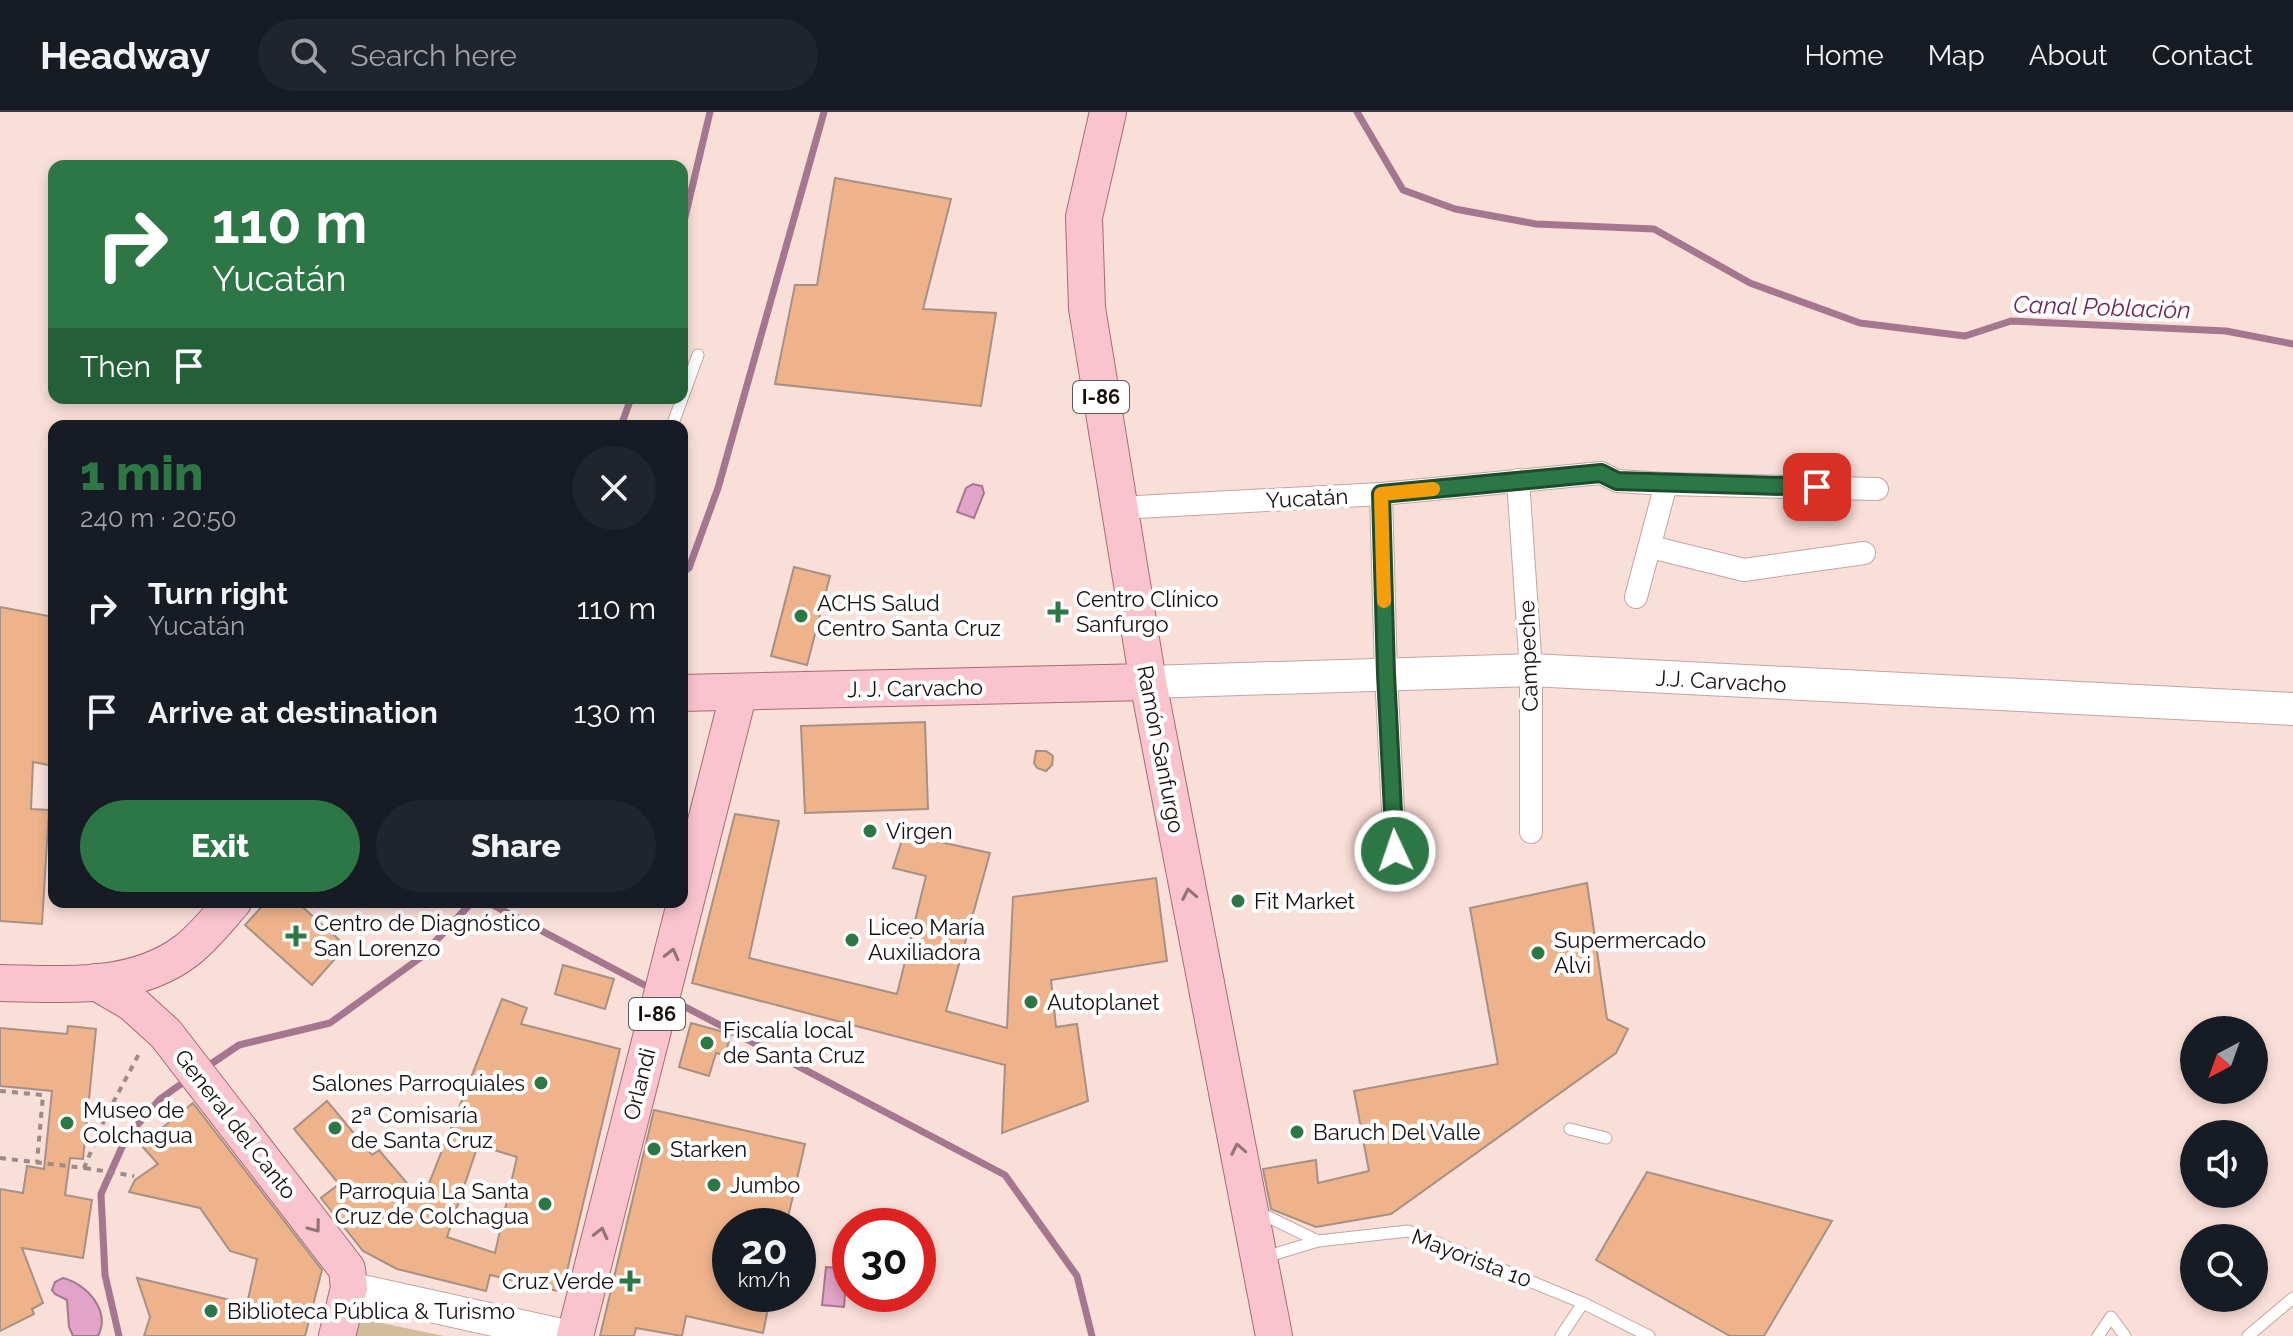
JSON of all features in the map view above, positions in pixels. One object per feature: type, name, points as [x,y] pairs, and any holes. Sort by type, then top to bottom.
[{"type":"main road","name":"Ramón Sanfurgo","points":[[1108,112],[1084,217],[1087,308],[1148,682],[1274,1336]]},
{"type":"main road","name":"J.J. Carvacho","points":[[1148,682],[1531,670],[2293,709]]},
{"type":"main road","name":"J. J. Carvacho","points":[[688,693],[1148,682]]},
{"type":"main road","name":"Orlandi","points":[[688,892],[739,692]]},
{"type":"main road","points":[[0,983],[96,982],[138,975],[174,959],[197,942],[228,908]]},
{"type":"main road","name":"Orlandi","points":[[575,1336],[684,908]]},
{"type":"main road","points":[[160,1028],[157,1004],[163,980],[174,959]]},
{"type":"main road","name":"General del Canto","points":[[96,982],[121,994],[160,1028],[347,1269],[349,1288]]},
{"type":"main road","points":[[337,1336],[349,1288],[566,1336]]},
{"type":"street","name":"Yucatán","points":[[1118,508],[1381,494],[1601,473],[1617,481],[1666,484],[1877,489]]},
{"type":"street","name":"Campeche","points":[[1518,480],[1531,670],[1531,832]]},
{"type":"street","points":[[1636,597],[1666,484]]},
{"type":"street","points":[[1381,494],[1395,851]]},
{"type":"street","points":[[1651,547],[1744,570],[1864,553]]},
{"type":"lane","points":[[688,382],[698,355]]},
{"type":"lane","points":[[1570,1129],[1606,1138]]},
{"type":"lane","points":[[1250,1209],[1318,1241]]},
{"type":"lane","name":"Mayorista 10","points":[[1260,1259],[1318,1241],[1408,1231],[1583,1303],[1649,1336]]},
{"type":"lane","points":[[2248,1336],[2293,1298]]},
{"type":"lane","points":[[1561,1336],[1583,1303]]},
{"type":"lane","points":[[2098,1336],[2111,1317],[2125,1336]]},
{"type":"path","points":[[84,1168],[106,1116],[160,1028]]},
{"type":"path","points":[[0,1091],[43,1095],[37,1162]]},
{"type":"path","points":[[0,1165],[0,1158],[134,1176]]},
{"type":"shaded area","points":[[973,484],[982,486],[984,493],[974,518],[957,512],[966,488]]},
{"type":"shaded area","points":[[826,1267],[832,1268],[832,1306],[822,1305]]},
{"type":"shaded area","points":[[63,1278],[88,1292],[99,1308],[101,1327],[98,1336],[73,1336],[69,1327],[67,1300],[52,1290],[55,1282]]},
{"type":"shaded area","points":[[352,1317],[444,1336],[348,1336]]},
{"type":"building","points":[[835,178],[951,199],[923,309],[996,313],[981,406],[775,384],[795,285],[817,285]]},
{"type":"building","name":"ACHS Salud Centro Santa Cruz","points":[[794,567],[830,576],[807,665],[771,656]]},
{"type":"building","points":[[0,607],[48,616],[48,765],[33,762],[31,809],[48,810],[48,826],[42,924],[0,921]]},
{"type":"building","points":[[925,722],[928,809],[805,813],[801,726]]},
{"type":"building","points":[[1036,751],[1046,751],[1053,756],[1052,765],[1046,771],[1037,768],[1034,763]]},
{"type":"building","points":[[735,814],[779,821],[749,958],[897,994],[926,876],[893,868],[904,834],[990,853],[946,1011],[1007,1028],[1013,897],[1156,878],[1167,961],[1051,980],[1056,1027],[1077,1024],[1088,1101],[1002,1133],[1005,1065],[692,983]]},
{"type":"building","points":[[1587,883],[1607,1019],[1628,1029],[1616,1053],[1391,1214],[1316,1227],[1271,1209],[1263,1169],[1316,1160],[1318,1183],[1369,1171],[1354,1091],[1498,1064],[1470,908]]},
{"type":"building","name":"Centro de Diagnóstico San Lorenzo","points":[[261,908],[304,908],[346,946],[312,985],[245,925]]},
{"type":"building","points":[[563,965],[614,979],[605,1009],[555,994]]},
{"type":"building","points":[[502,999],[527,1008],[521,1024],[620,1049],[562,1292],[490,1275],[486,1291],[397,1269],[363,1251],[321,1198],[339,1184],[294,1129],[327,1101],[372,1155],[379,1150],[422,1201]],"holes":[[[478,1145],[517,1157],[495,1253],[447,1237]]]},
{"type":"building","name":"Fiscalía local de Santa Cruz","points":[[691,1023],[731,1034],[725,1055],[716,1053],[709,1076],[679,1067]]},
{"type":"building","points":[[68,1026],[96,1029],[83,1159],[70,1158],[65,1195],[92,1200],[83,1258],[22,1248],[43,1303],[32,1309],[34,1314],[0,1331],[0,1189],[23,1193],[27,1166],[44,1169],[52,1091],[0,1086],[0,1028],[67,1034]]},
{"type":"building","points":[[193,1103],[322,1270],[305,1336],[144,1336],[150,1317],[137,1278],[247,1304],[257,1259],[230,1251],[200,1208],[129,1192],[135,1180],[158,1164],[141,1145]]},
{"type":"building","name":"Jumbo","points":[[654,1110],[805,1144],[790,1208],[712,1208],[712,1312],[767,1312],[763,1333],[686,1316],[682,1336],[636,1328],[634,1336],[600,1336]]},
{"type":"building","points":[[1647,1172],[1832,1221],[1764,1336],[1730,1336],[1596,1260]]},
{"type":"waterway","points":[[688,205],[710,112]]},
{"type":"waterway","points":[[688,569],[718,488],[824,112]]},
{"type":"waterway","name":"Canal Población","points":[[1357,112],[1403,190],[1455,209],[1536,224],[1654,229],[1750,283],[1860,323],[1965,336],[2011,321],[2226,331],[2293,344]]},
{"type":"waterway","points":[[623,420],[629,404]]},
{"type":"waterway","points":[[205,1068],[239,1045],[330,1023],[420,958],[466,908]]},
{"type":"waterway","points":[[498,908],[650,988]]},
{"type":"waterway","points":[[674,1001],[1005,1175],[1077,1276],[1092,1336]]},
{"type":"waterway","points":[[119,1336],[105,1275],[101,1194],[126,1138],[160,1099],[188,1079]]},
{"type":"slow traffic","points":[[1384,601],[1381,494],[1433,489]]},
{"type":"place","name":"Centro Clínico Sanfurgo","points":[[1058,612]]},
{"type":"place","name":"ACHS Salud Centro Santa Cruz","points":[[801,616]]},
{"type":"place","name":"Virgen","points":[[870,831]]},
{"type":"place","name":"Fit Market","points":[[1238,901]]},
{"type":"place","name":"Centro de Diagnóstico San Lorenzo","points":[[296,936]]},
{"type":"place","name":"Liceo María Auxiliadora","points":[[852,940]]},
{"type":"place","name":"Supermercado Alvi","points":[[1538,953]]},
{"type":"place","name":"Autoplanet","points":[[1031,1002]]},
{"type":"place","name":"Fiscalía local de Santa Cruz","points":[[707,1043]]},
{"type":"place","name":"Salones Parroquiales","points":[[541,1083]]},
{"type":"place","name":"Museo de Colchagua","points":[[67,1123]]},
{"type":"place","name":"2ª Comisaría de Santa Cruz","points":[[335,1128]]},
{"type":"place","name":"Baruch Del Valle","points":[[1297,1132]]},
{"type":"place","name":"Starken","points":[[654,1149]]},
{"type":"place","name":"Jumbo","points":[[714,1185]]},
{"type":"place","name":"Parroquia La Santa Cruz de Colchagua","points":[[545,1204]]},
{"type":"place","name":"Cruz Verde","points":[[630,1281]]},
{"type":"place","name":"Biblioteca Pública & Turismo","points":[[211,1311]]},
{"type":"route","points":[[1395,851],[1381,494],[1601,473],[1617,481],[1817,487]]}]
